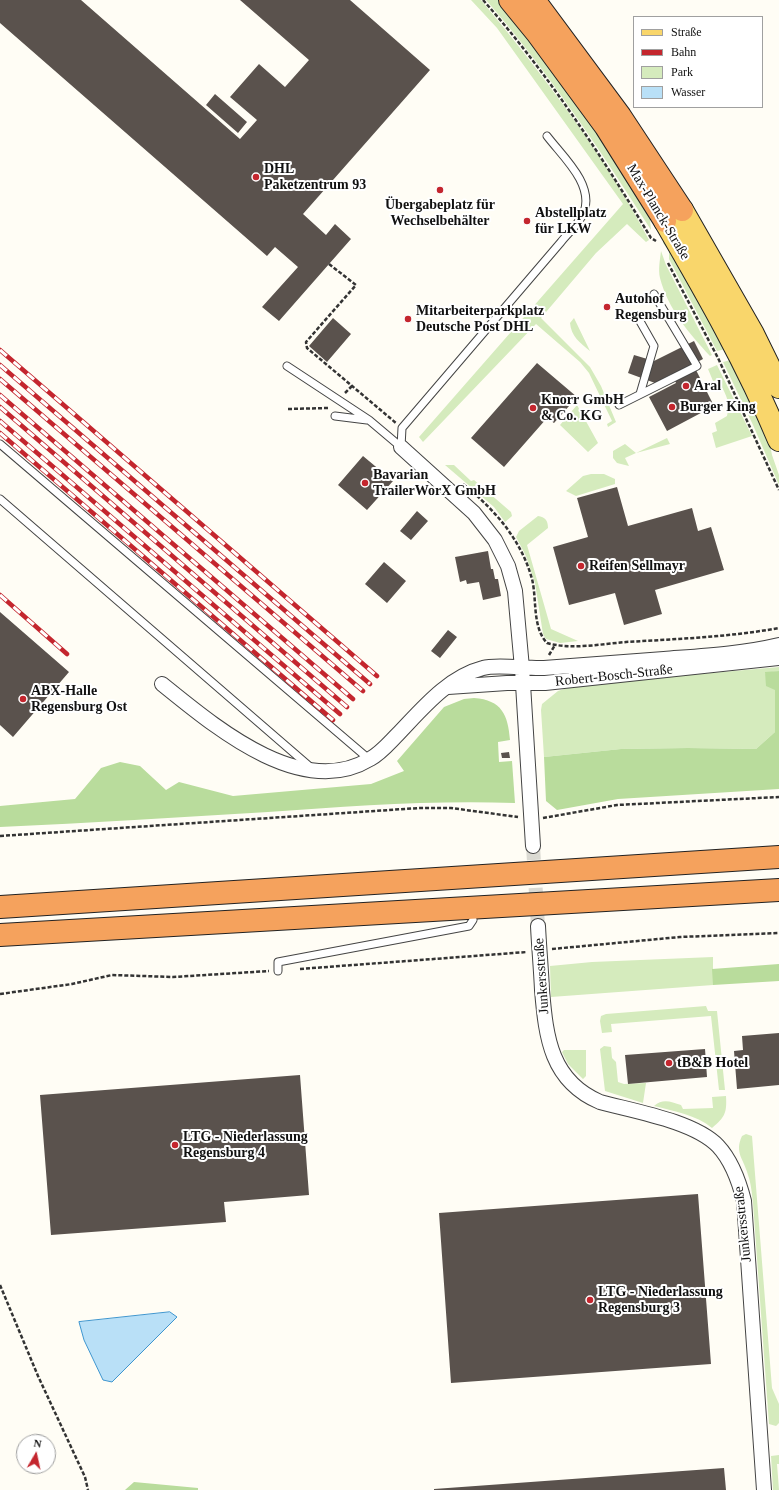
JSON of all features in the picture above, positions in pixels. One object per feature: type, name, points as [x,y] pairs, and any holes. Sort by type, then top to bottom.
[{"type":"highway","name":"Max-Planck-Straße","points":[[510,0],[673,215]]},
{"type":"highway","name":"Max-Planck-Straße","points":[[534,0],[620,116],[673,215]]},
{"type":"highway","points":[[0,907],[779,857]]},
{"type":"highway","points":[[0,934],[779,890]]},
{"type":"main road","name":"Max-Planck-Straße","points":[[673,215],[753,334],[779,387]]},
{"type":"main road","name":"Max-Planck-Straße","points":[[673,215],[761,397],[779,440]]},
{"type":"street","points":[[401,447],[474,513],[495,540],[508,566],[515,591],[533,846]]},
{"type":"street","name":"Robert-Bosch-Straße","points":[[522,675],[715,655],[779,646]]},
{"type":"street","name":"Robert-Bosch-Straße","points":[[162,684],[197,713],[257,753],[294,767],[315,772],[345,769],[370,760],[384,748],[433,697],[462,676],[484,668],[522,675],[545,683],[779,658]]},
{"type":"street","name":"Junkersstraße","points":[[538,926],[546,1029],[551,1050],[560,1070],[574,1086],[588,1097],[600,1102],[682,1125],[702,1135],[717,1145],[735,1171],[744,1201],[764,1490]]},
{"type":"lane","points":[[401,447],[402,428],[584,213],[586,201],[584,188],[578,177],[547,136]]},
{"type":"lane","points":[[619,405],[697,366],[654,294]]},
{"type":"lane","points":[[637,316],[654,346],[640,394]]},
{"type":"lane","points":[[287,366],[369,420],[401,447]]},
{"type":"lane","points":[[335,416],[369,420]]},
{"type":"lane","points":[[0,444],[370,760]]},
{"type":"lane","points":[[0,499],[315,772]]},
{"type":"lane","points":[[278,970],[278,962],[469,926],[472,920]]},
{"type":"path","points":[[483,0],[506,26],[564,104],[616,180],[651,238],[661,245]]},
{"type":"path","points":[[666,257],[671,270],[718,358],[779,490]]},
{"type":"path","points":[[329,264],[356,285],[306,342],[307,348],[402,428]]},
{"type":"path","points":[[288,409],[332,408],[352,386]]},
{"type":"path","points":[[462,483],[485,502],[498,516],[520,549],[532,578],[539,631],[547,642],[562,646],[600,644],[733,635],[779,628]]},
{"type":"path","points":[[0,836],[419,808],[464,810],[532,820],[617,805],[779,797]]},
{"type":"path","points":[[0,994],[72,984],[112,975],[173,977],[540,951],[680,937],[779,934]]},
{"type":"path","points":[[0,1285],[38,1376],[85,1477],[88,1490]]},
{"type":"green space","points":[[471,0],[481,0],[549,85],[613,177],[649,240],[646,242],[627,224],[596,253],[541,318],[590,367],[601,386],[616,422],[608,427],[607,424],[612,421],[589,373],[580,362],[536,324],[423,442],[419,437],[623,204],[497,28]]},
{"type":"green space","points":[[486,0],[500,0],[557,73],[649,208],[651,230],[573,112],[531,55]]},
{"type":"green space","points":[[664,234],[726,349],[717,351],[669,259],[669,251],[663,243]]},
{"type":"green space","points":[[661,251],[666,265],[712,355],[710,356],[680,320],[668,300],[659,275]]},
{"type":"green space","points":[[574,318],[590,351],[572,332],[570,323]]},
{"type":"green space","points":[[731,360],[769,440],[772,455],[779,475],[779,485],[723,362]]},
{"type":"green space","points":[[717,365],[752,436],[716,448],[712,433],[717,431],[715,423],[727,416],[728,411],[727,397],[718,380],[713,381],[708,369]]},
{"type":"green space","points":[[577,405],[598,443],[588,452],[560,425]]},
{"type":"green space","points":[[667,438],[670,444],[636,453]]},
{"type":"green space","points":[[625,444],[636,453],[625,458],[629,466],[617,463],[613,458],[613,451]]},
{"type":"green space","points":[[445,465],[454,465],[471,481],[474,480],[511,512],[512,516],[505,522],[494,507]]},
{"type":"green space","points":[[591,474],[604,474],[615,479],[615,484],[576,496],[566,491],[583,476]]},
{"type":"green space","points":[[538,516],[546,519],[548,528],[527,545],[551,629],[578,641],[560,643],[546,639],[543,634],[535,583],[526,556],[516,537],[519,531]]},
{"type":"green space","points":[[779,667],[779,671],[765,673],[776,690],[775,732],[756,749],[621,749],[544,757],[541,710],[542,704],[558,691],[576,685]]},
{"type":"green space","points":[[779,671],[779,789],[618,799],[557,810],[546,801],[544,757],[621,749],[756,749],[775,732],[775,690],[766,686],[765,672]]},
{"type":"green space","points":[[464,699],[484,699],[491,702],[502,710],[505,716],[510,740],[498,742],[499,762],[512,761],[515,803],[453,802],[392,804],[0,827],[0,806],[75,799],[101,768],[120,762],[140,766],[166,790],[179,782],[233,796],[371,784],[404,771],[397,761],[444,707]]},
{"type":"green space","points":[[713,957],[713,985],[551,997],[550,966],[592,962]]},
{"type":"green space","points":[[779,964],[779,981],[713,985],[712,969]]},
{"type":"green space","points":[[706,1006],[708,1011],[717,1011],[725,1090],[719,1090],[711,1016],[611,1024],[612,1032],[602,1033],[600,1021],[601,1016],[606,1014]]},
{"type":"green space","points":[[604,1046],[611,1047],[612,1058],[616,1062],[618,1082],[624,1084],[646,1083],[643,1103],[605,1091],[600,1049]]},
{"type":"green space","points":[[564,1050],[586,1050],[586,1076],[583,1079],[568,1064],[562,1052]]},
{"type":"green space","points":[[726,1096],[726,1107],[724,1114],[720,1121],[712,1128],[692,1117],[654,1106],[661,1102],[667,1101],[681,1105],[683,1109],[713,1108],[712,1097]]},
{"type":"green space","points":[[746,1134],[752,1136],[772,1388],[779,1404],[779,1423],[776,1426],[769,1424],[752,1192],[749,1178],[739,1152],[742,1136]]},
{"type":"green space","points":[[779,1455],[779,1464],[777,1464],[779,1490],[773,1490],[771,1456]]},
{"type":"green space","points":[[134,1482],[198,1488],[198,1490],[125,1490]]},
{"type":"water","points":[[170,1312],[177,1317],[112,1382],[103,1380],[84,1340],[79,1322]]},
{"type":"building","name":"DHL Paketzentrum 93","points":[[0,0],[81,0],[240,139],[257,120],[230,97],[259,64],[285,87],[309,60],[240,0],[350,0],[430,70],[303,214],[326,235],[335,224],[351,239],[279,321],[262,307],[298,267],[275,247],[267,256],[0,23]]},
{"type":"building","points":[[215,94],[247,122],[238,133],[206,105]]},
{"type":"building","points":[[333,318],[351,334],[327,362],[309,346]]},
{"type":"building","points":[[694,341],[703,359],[686,368],[689,374],[696,370],[714,406],[667,431],[649,397],[676,383],[672,374],[655,383],[628,373],[634,355],[654,361]]},
{"type":"building","name":"Knorr GmbH & Co. KG","points":[[537,363],[577,397],[554,423],[547,418],[504,467],[471,438]]},
{"type":"building","name":"Bavarian TrailerWorX GmbH","points":[[363,456],[393,481],[367,510],[338,485]]},
{"type":"building","points":[[617,487],[628,526],[692,508],[698,531],[711,527],[724,570],[655,590],[662,614],[624,625],[615,593],[569,605],[553,547],[588,537],[577,498]]},
{"type":"building","points":[[417,511],[428,521],[411,540],[400,531]]},
{"type":"building","points":[[488,551],[491,569],[493,569],[495,579],[498,579],[501,596],[483,600],[479,582],[467,584],[466,580],[460,582],[455,557]]},
{"type":"building","points":[[384,562],[406,581],[387,603],[365,584]]},
{"type":"building","name":"ABX-Halle Regensburg Ost","points":[[0,612],[69,672],[13,737],[0,725]]},
{"type":"building","points":[[448,630],[457,637],[440,658],[431,651]]},
{"type":"building","points":[[509,752],[510,758],[502,758],[501,753]]},
{"type":"building","points":[[779,1033],[779,1085],[737,1089],[734,1051],[743,1050],[742,1036]]},
{"type":"building","points":[[705,1049],[707,1077],[628,1084],[625,1055]]},
{"type":"building","name":"LTG - Niederlassung Regensburg 4","points":[[300,1075],[309,1195],[224,1202],[226,1222],[51,1235],[40,1095]]},
{"type":"building","name":"LTG - Niederlassung Regensburg 3","points":[[698,1194],[711,1364],[451,1383],[439,1213]]},
{"type":"building","points":[[724,1468],[726,1490],[434,1490],[434,1489]]},
{"type":"tunnel","points":[[533,846],[538,926]]},
{"type":"railway","points":[[0,350],[377,676]]},
{"type":"railway","points":[[0,365],[370,684]]},
{"type":"railway","points":[[0,379],[363,691]]},
{"type":"railway","points":[[0,395],[353,699]]},
{"type":"railway","points":[[0,407],[347,707]]},
{"type":"railway","points":[[0,421],[340,714]]},
{"type":"railway","points":[[0,433],[333,720]]},
{"type":"railway","points":[[0,595],[67,654]]},
{"type":"place","name":"DHL Paketzentrum 93","points":[[256,177]]},
{"type":"place","name":"Übergabeplatz für Wechselbehälter","points":[[440,190]]},
{"type":"place","name":"Abstellplatz für LKW","points":[[527,221]]},
{"type":"place","name":"Autohof Regensburg","points":[[607,307]]},
{"type":"place","name":"Mitarbeiterparkplatz Deutsche Post DHL","points":[[408,319]]},
{"type":"place","name":"Aral","points":[[686,386]]},
{"type":"place","name":"Burger King","points":[[672,407]]},
{"type":"place","name":"Knorr GmbH & Co. KG","points":[[533,408]]},
{"type":"place","name":"Bavarian TrailerWorX GmbH","points":[[365,483]]},
{"type":"place","name":"Reifen Sellmayr","points":[[581,566]]},
{"type":"place","name":"ABX-Halle Regensburg Ost","points":[[23,699]]},
{"type":"place","name":"tB&B Hotel","points":[[669,1063]]},
{"type":"place","name":"LTG - Niederlassung Regensburg 4","points":[[175,1145]]},
{"type":"place","name":"LTG - Niederlassung Regensburg 3","points":[[590,1300]]}]
